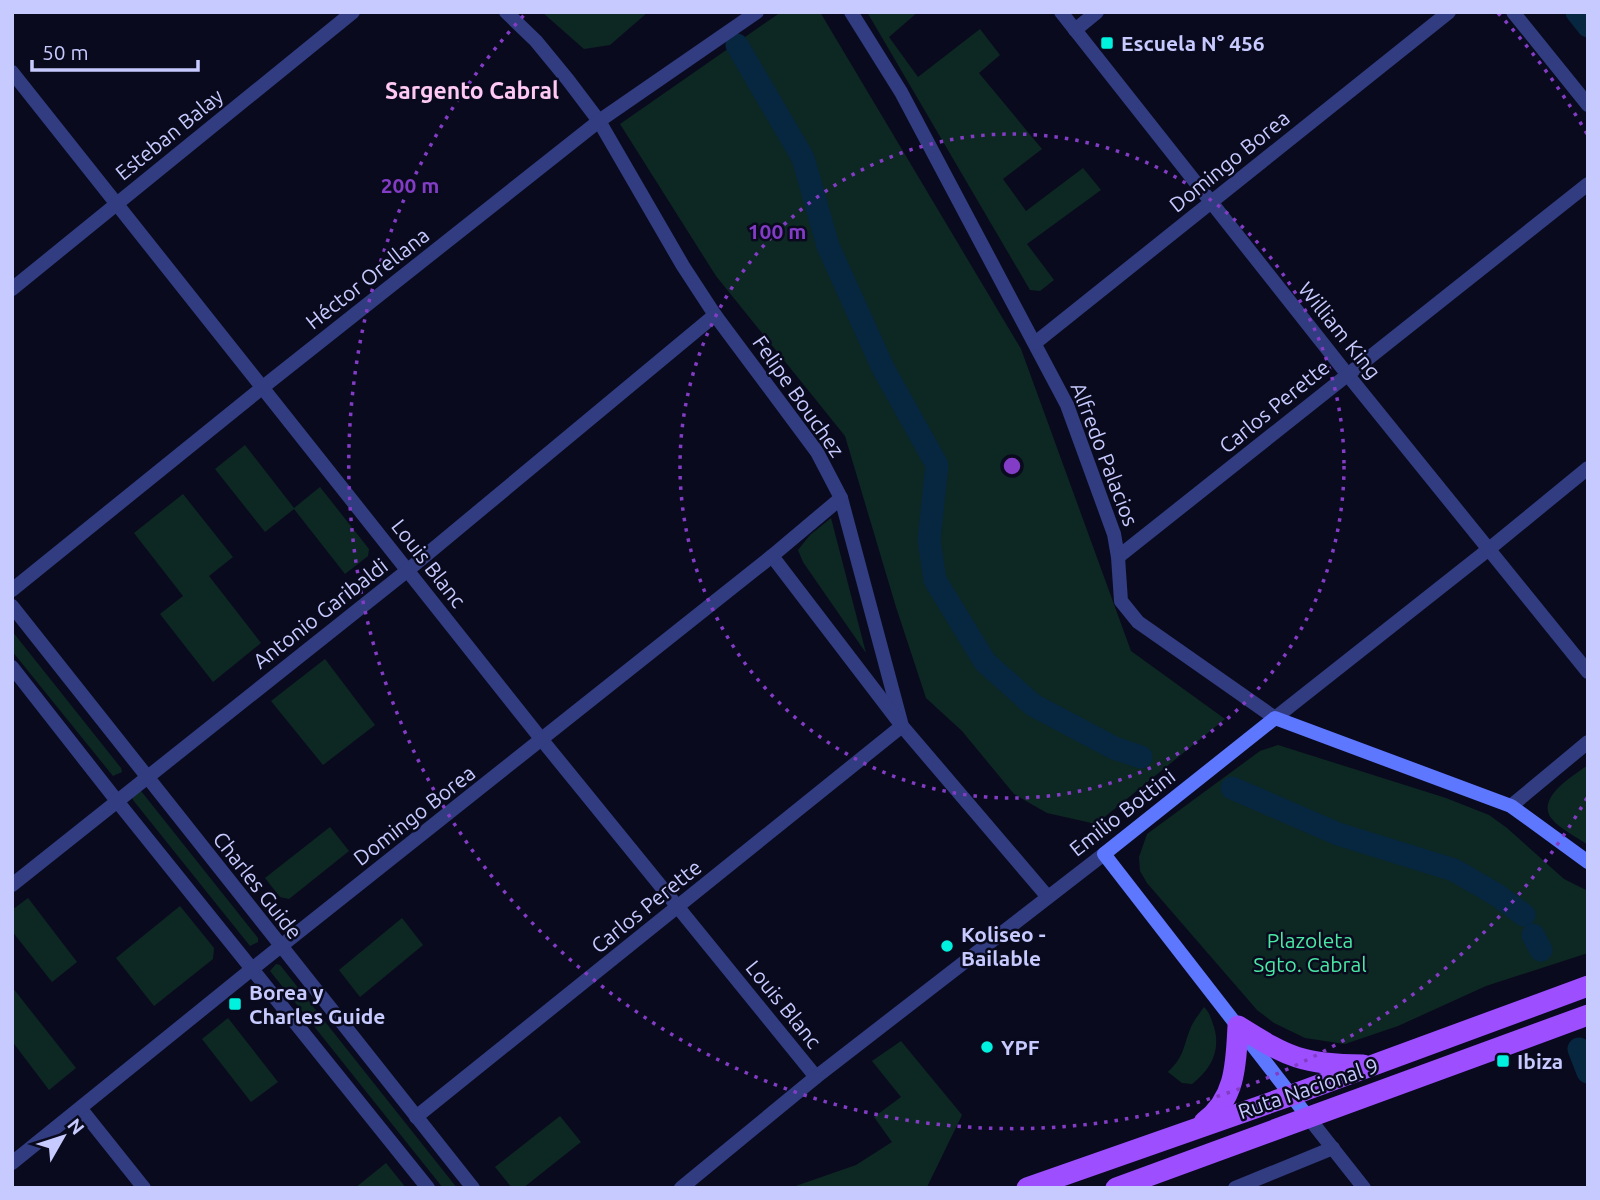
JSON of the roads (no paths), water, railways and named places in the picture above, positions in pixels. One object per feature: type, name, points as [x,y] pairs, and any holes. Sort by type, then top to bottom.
[{"type":"main road","name":"Ruta Nacional 9","points":[[1027,1188],[1376,1065],[1588,986]]},
{"type":"main road","name":"Ruta Nacional 9","points":[[1116,1188],[1588,1015]]},
{"type":"main road","points":[[1196,1127],[1215,1114],[1230,1091],[1236,1066],[1238,1026],[1296,1059],[1326,1064],[1376,1065]]},
{"type":"street","name":"Esteban Balay","points":[[12,289],[353,12]]},
{"type":"street","name":"Felipe Bouchez","points":[[506,12],[536,41],[598,121],[715,315],[817,452],[841,498],[902,726],[1047,896]]},
{"type":"street","name":"Héctor Orellana","points":[[12,590],[262,387],[598,121],[757,12]]},
{"type":"street","name":"Alfredo Palacios","points":[[851,12],[901,92],[1067,405],[1114,534],[1121,601],[1138,622],[1275,718],[1511,806],[1588,862]]},
{"type":"street","name":"William King","points":[[1061,12],[1210,202],[1588,672]]},
{"type":"street","points":[[1075,30],[1097,12]]},
{"type":"street","name":"Domingo Borea","points":[[1035,343],[1449,12]]},
{"type":"street","points":[[1513,12],[1588,105]]},
{"type":"street","name":"Louis Blanc","points":[[12,72],[542,740],[816,1077]]},
{"type":"street","name":"Carlos Perette","points":[[1118,557],[1588,184]]},
{"type":"street","name":"Antonio Garibaldi","points":[[12,885],[408,570],[715,315]]},
{"type":"street","name":"Emilio Bottini","points":[[681,1188],[816,1077],[1104,854],[1588,468]]},
{"type":"street","name":"Domingo Borea","points":[[12,1163],[841,498]]},
{"type":"street","points":[[772,556],[902,726]]},
{"type":"street","name":"Charles Guide","points":[[12,606],[473,1188]]},
{"type":"street","points":[[12,667],[428,1188]]},
{"type":"street","name":"Carlos Perette","points":[[416,1117],[902,726]]},
{"type":"street","points":[[1511,806],[1588,742]]},
{"type":"street","points":[[1104,854],[1364,1188]]},
{"type":"street","points":[[81,1109],[144,1188]]},
{"type":"street","points":[[1235,1188],[1333,1148]]},
{"type":"waterway","points":[[1577,12],[1588,26]]},
{"type":"waterway","points":[[737,45],[803,158],[828,246],[883,368],[937,465],[929,540],[935,580],[985,662],[1033,705],[1114,748],[1141,757]]},
{"type":"waterway","points":[[1232,788],[1338,834],[1454,870],[1497,895],[1524,915]]},
{"type":"waterway","points":[[1533,935],[1541,950]]},
{"type":"waterway","points":[[1579,1049],[1588,1072]]},
{"type":"place","name":"Escuela N° 456","points":[[1107,43]]},
{"type":"place","name":"Koliseo - Bailable","points":[[947,946]]},
{"type":"place","name":"Borea y Charles Guide","points":[[235,1004]]},
{"type":"place","name":"YPF","points":[[987,1047]]},
{"type":"place","name":"Ibiza","points":[[1503,1061]]},
{"type":"district","name":"Sargento Cabral","points":[[472,90]]},
{"type":"park label","name":"Plazoleta Sgto. Cabral","points":[[1310,952]]}]
